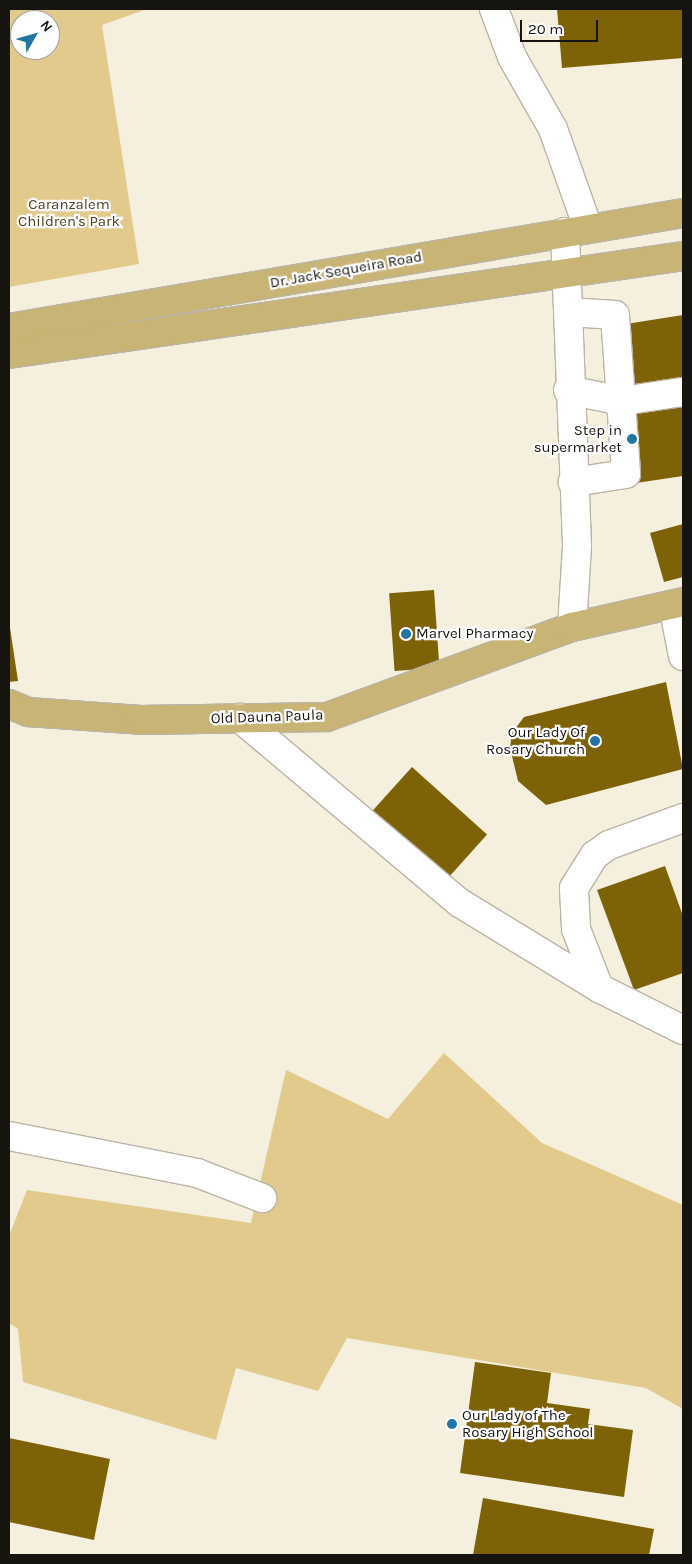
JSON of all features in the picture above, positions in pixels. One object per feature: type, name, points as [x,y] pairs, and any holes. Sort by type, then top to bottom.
[{"type":"main road","name":"Dr. Jack Sequeira Road","points":[[9,328],[683,213]]},
{"type":"main road","points":[[9,354],[570,274],[683,256]]},
{"type":"main road","name":"Old Dauna Paula","points":[[9,704],[28,712],[141,720],[328,717],[572,628],[678,604]]},
{"type":"street","points":[[494,9],[512,57],[553,129],[576,230],[570,274],[568,390],[576,546],[572,628]]},
{"type":"street","points":[[569,312],[615,315],[626,474],[573,482]]},
{"type":"street","points":[[568,390],[622,401],[683,392]]},
{"type":"street","points":[[678,604],[683,656]]},
{"type":"street","points":[[240,718],[460,903],[599,988],[683,1030]]},
{"type":"street","points":[[599,988],[576,929],[574,888],[595,855],[609,845],[683,818]]},
{"type":"street","points":[[9,1136],[197,1173],[262,1198]]},
{"type":"green space","name":"Caranzalem Children's Park","points":[[9,9],[147,9],[102,25],[139,264],[9,287]]},
{"type":"green space","points":[[444,1053],[542,1143],[683,1205],[683,1409],[646,1388],[347,1338],[318,1391],[236,1368],[216,1440],[23,1382],[18,1329],[9,1323],[9,1236],[27,1190],[251,1223],[286,1070],[388,1119]]},
{"type":"building","points":[[557,9],[683,9],[683,58],[562,68]]},
{"type":"building","points":[[683,315],[683,389],[637,395],[626,324]]},
{"type":"building","points":[[683,398],[683,476],[636,483],[633,404]]},
{"type":"building","points":[[683,524],[683,577],[664,582],[650,533]]},
{"type":"building","points":[[434,590],[439,668],[395,671],[389,593]]},
{"type":"building","points":[[9,621],[18,681],[9,682]]},
{"type":"building","name":"Our Lady Of Rosary Church","points":[[666,682],[683,769],[546,805],[518,781],[510,748],[512,733],[524,717]]},
{"type":"building","points":[[412,767],[487,835],[447,879],[372,812]]},
{"type":"building","points":[[665,866],[683,916],[683,973],[634,990],[597,890]]},
{"type":"building","points":[[475,1362],[551,1373],[547,1403],[590,1409],[588,1424],[633,1430],[624,1497],[460,1473]]},
{"type":"building","points":[[9,1438],[110,1459],[94,1540],[9,1522]]},
{"type":"building","points":[[483,1498],[654,1529],[649,1555],[473,1555]]},
{"type":"place","name":"Step in supermarket","points":[[632,439]]},
{"type":"place","name":"Marvel Pharmacy","points":[[406,634]]},
{"type":"place","name":"Our Lady Of Rosary Church","points":[[595,741]]},
{"type":"place","name":"Our Lady of The Rosary High School","points":[[452,1424]]}]
